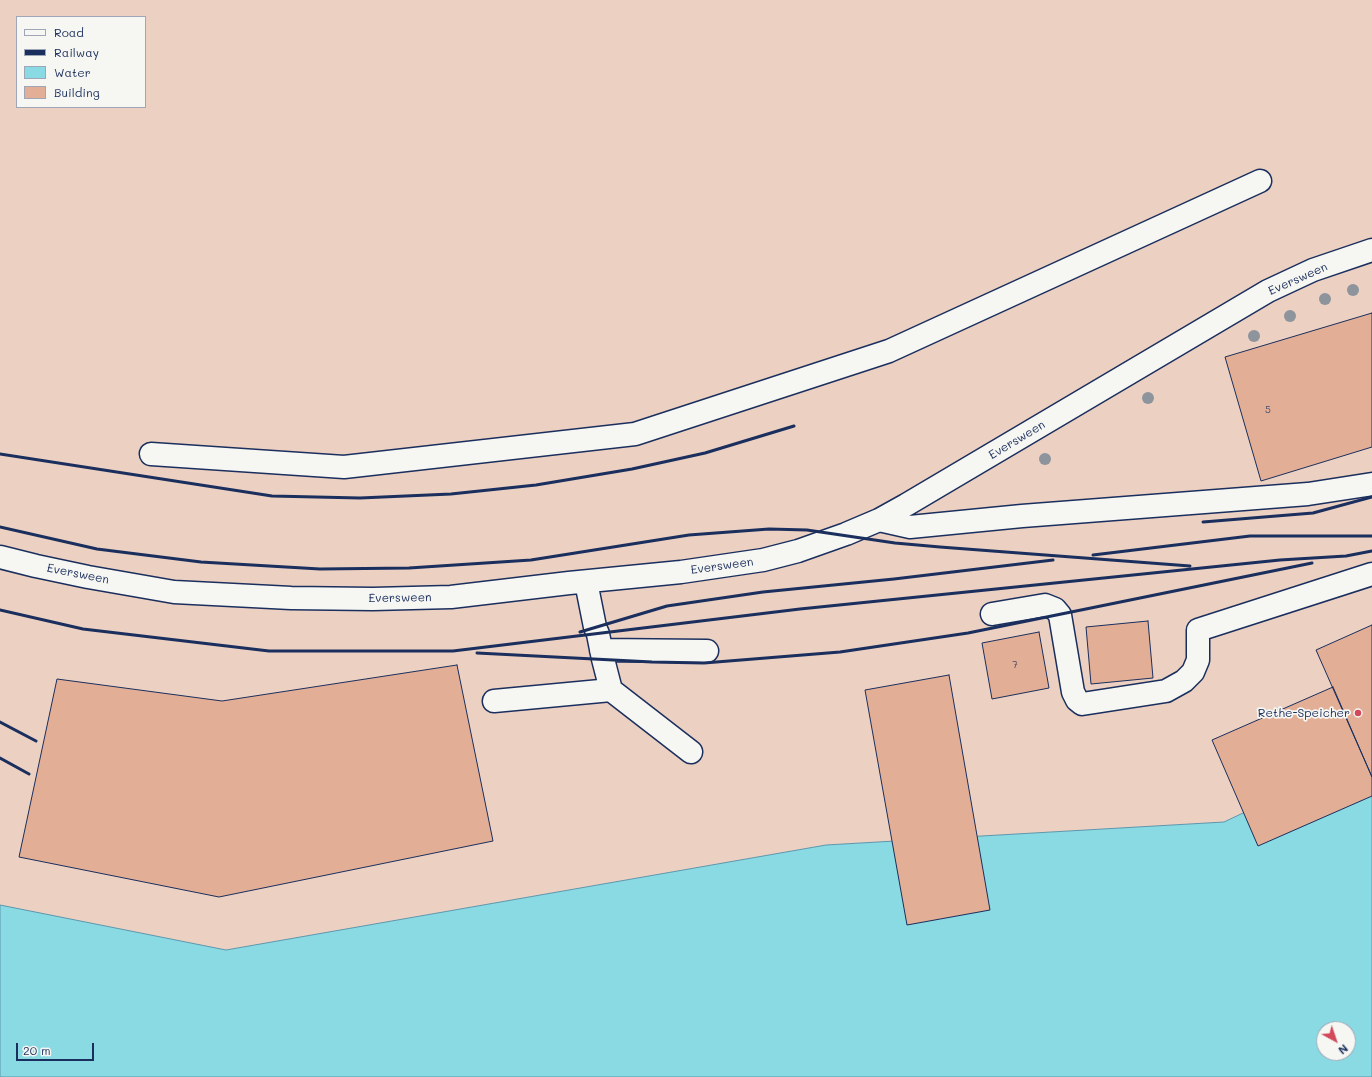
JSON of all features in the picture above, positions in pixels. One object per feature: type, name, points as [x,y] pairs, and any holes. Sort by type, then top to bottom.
[{"type":"street","points":[[151,454],[344,467],[635,434],[889,351],[1260,181]]},
{"type":"street","name":"Eversween","points":[[0,557],[88,577],[174,592],[291,598],[373,599],[451,597],[681,572],[763,560],[798,551],[846,534],[879,520],[1268,291],[1313,270],[1372,250]]},
{"type":"street","points":[[879,520],[910,527],[1022,516],[1308,494],[1372,484]]},
{"type":"street","points":[[992,614],[1045,605],[1055,609],[1060,615],[1073,692],[1077,700],[1082,704],[1166,691],[1184,681],[1193,672],[1198,660],[1198,630],[1372,574]]},
{"type":"street","points":[[586,582],[611,690],[691,752]]},
{"type":"street","points":[[601,650],[707,651]]},
{"type":"street","points":[[494,701],[611,690]]},
{"type":"shaded area","points":[[0,0],[1372,0],[1372,752],[1224,822],[826,845],[226,950],[0,905]]},
{"type":"water","points":[[1372,752],[1372,1077],[0,1077],[0,905],[226,950],[826,845],[1224,822]]},
{"type":"building","points":[[1372,313],[1372,447],[1261,481],[1225,357]]},
{"type":"building","points":[[1148,621],[1153,678],[1091,684],[1086,627]]},
{"type":"building","name":"Rethe-Speicher","points":[[1372,625],[1372,777],[1316,650]]},
{"type":"building","points":[[1039,632],[1049,688],[992,699],[982,643]]},
{"type":"building","points":[[457,665],[493,841],[219,897],[19,857],[57,679],[222,701]]},
{"type":"building","points":[[949,675],[990,910],[907,925],[865,690]]},
{"type":"building","points":[[1333,687],[1372,777],[1372,796],[1258,846],[1212,740]]},
{"type":"railway","points":[[0,454],[272,496],[360,498],[451,494],[536,485],[632,469],[705,453],[794,426]]},
{"type":"railway","points":[[1203,522],[1313,513],[1372,497]]},
{"type":"railway","points":[[0,527],[97,549],[201,562],[320,569],[409,568],[531,560],[689,535],[769,529],[807,530],[895,543],[940,547],[1190,566]]},
{"type":"railway","points":[[1093,555],[1250,536],[1372,536]]},
{"type":"railway","points":[[0,610],[83,629],[269,651],[453,651],[800,609],[1280,560],[1346,556],[1372,551]]},
{"type":"railway","points":[[580,632],[667,606],[763,592],[894,579],[1053,560]]},
{"type":"railway","points":[[477,653],[652,662],[704,663],[840,652],[968,633],[1312,563]]},
{"type":"railway","points":[[0,722],[36,741]]},
{"type":"railway","points":[[0,758],[29,774]]},
{"type":"place","name":"Rethe-Speicher","points":[[1358,713]]}]
